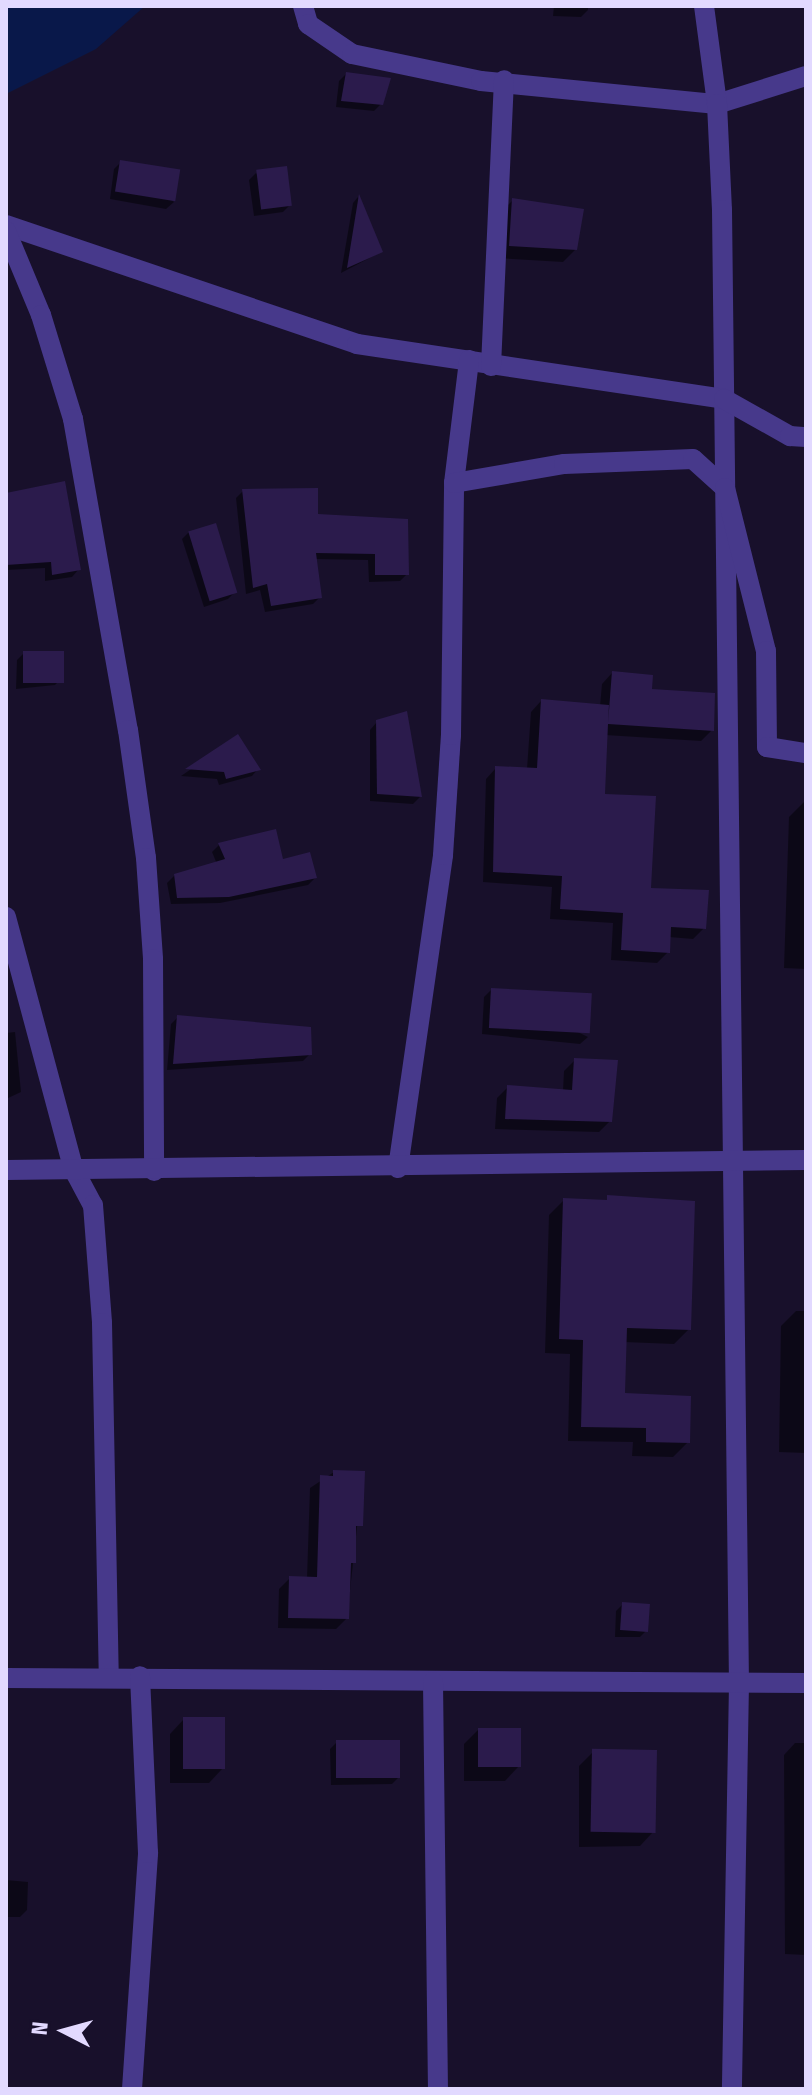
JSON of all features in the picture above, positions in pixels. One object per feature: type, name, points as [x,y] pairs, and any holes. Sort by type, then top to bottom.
[{"type":"street","points":[[303,6],[308,24],[352,54],[413,70],[717,104],[806,76]]},
{"type":"street","points":[[704,6],[717,104],[724,399],[739,1683],[732,2089]]},
{"type":"street","points":[[491,366],[504,80]]},
{"type":"street","points":[[6,225],[357,344],[724,399],[790,436],[806,437]]},
{"type":"street","points":[[6,231],[41,315],[73,419],[128,730],[146,858],[153,959],[154,1171]]},
{"type":"street","points":[[398,1168],[443,855],[451,735],[454,483],[469,360]]},
{"type":"street","points":[[454,483],[564,464],[693,459],[725,488],[766,651],[767,747],[806,753]]},
{"type":"street","points":[[6,917],[74,1170],[93,1205],[102,1323],[109,1677]]},
{"type":"street","points":[[6,1170],[398,1168],[733,1159],[806,1160]]},
{"type":"street","points":[[6,1678],[140,1676],[433,1682],[806,1683]]},
{"type":"street","points":[[132,2089],[148,1853],[140,1676]]},
{"type":"street","points":[[433,1682],[438,2089]]},
{"type":"shaded area","points":[[6,6],[145,6],[96,49],[6,94]]},
{"type":"building","points":[[346,72],[391,78],[383,105],[341,101]]},
{"type":"building","points":[[120,160],[180,170],[175,201],[115,192]]},
{"type":"building","points":[[287,166],[292,206],[261,209],[256,170]]},
{"type":"building","points":[[359,194],[383,252],[347,268]]},
{"type":"building","points":[[512,198],[584,209],[577,250],[509,246]]},
{"type":"building","points":[[65,481],[81,570],[52,575],[51,562],[6,565],[6,493]]},
{"type":"building","points":[[318,488],[318,514],[408,519],[409,575],[375,575],[375,554],[316,553],[322,598],[271,606],[267,584],[253,588],[242,489]]},
{"type":"building","points":[[216,523],[237,593],[210,601],[188,531]]},
{"type":"building","points":[[23,651],[64,651],[64,683],[23,683]]},
{"type":"building","points":[[612,671],[653,675],[652,689],[715,693],[714,731],[608,724],[605,794],[656,796],[651,888],[709,890],[706,929],[671,927],[670,953],[621,950],[623,913],[560,909],[562,876],[493,872],[495,766],[537,768],[541,699],[609,705],[608,723]]},
{"type":"building","points":[[407,711],[422,797],[377,794],[376,720]]},
{"type":"building","points":[[238,734],[261,770],[226,779],[224,772],[185,769]]},
{"type":"building","points":[[276,829],[283,859],[310,852],[317,878],[229,897],[177,898],[174,874],[225,859],[218,843]]},
{"type":"building","points":[[491,988],[592,993],[590,1033],[489,1028]]},
{"type":"building","points":[[177,1015],[311,1027],[312,1055],[173,1064]]},
{"type":"building","points":[[574,1058],[618,1060],[612,1122],[505,1119],[507,1085],[572,1090]]},
{"type":"building","points":[[607,1195],[695,1201],[691,1330],[627,1328],[625,1393],[691,1396],[690,1443],[646,1442],[646,1428],[581,1427],[583,1340],[559,1339],[563,1198],[607,1200]]},
{"type":"building","points":[[333,1470],[365,1471],[363,1526],[356,1526],[356,1563],[351,1563],[349,1619],[288,1618],[289,1576],[317,1577],[320,1475],[333,1476]]},
{"type":"building","points":[[622,1602],[650,1604],[648,1632],[620,1630]]},
{"type":"building","points":[[183,1717],[225,1717],[225,1769],[183,1769]]},
{"type":"building","points":[[478,1728],[521,1728],[521,1767],[478,1767]]},
{"type":"building","points":[[336,1740],[400,1740],[400,1778],[336,1778]]},
{"type":"building","points":[[592,1749],[657,1750],[656,1833],[591,1832]]}]
